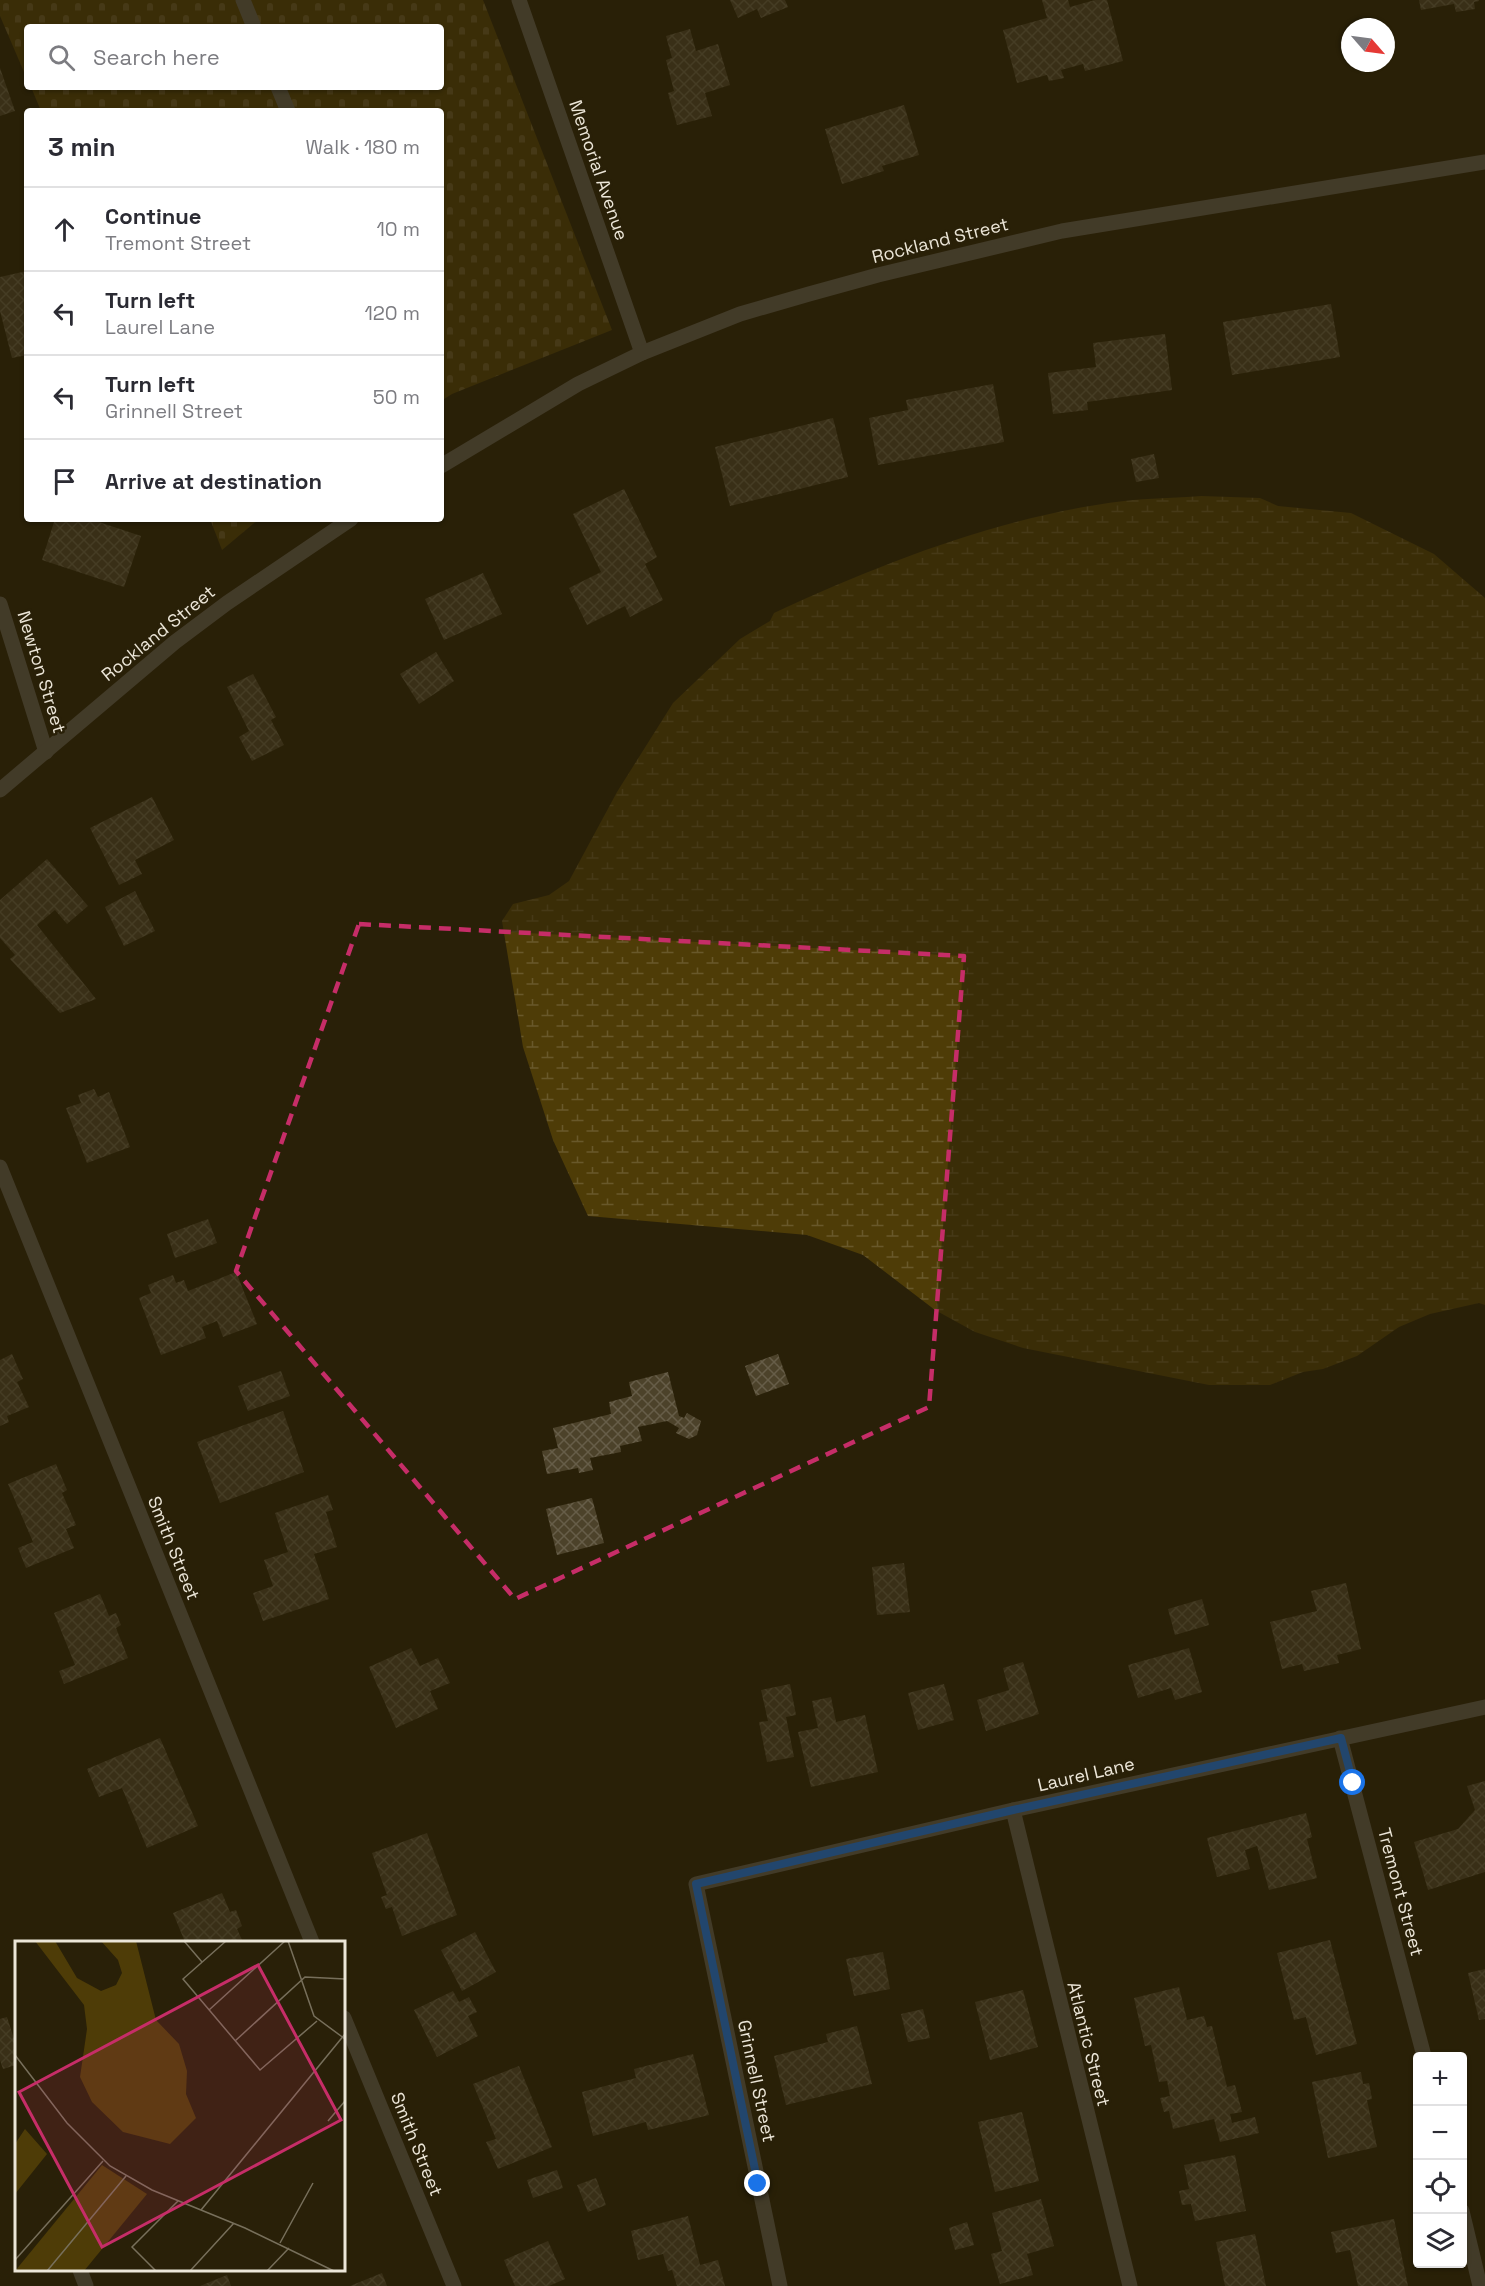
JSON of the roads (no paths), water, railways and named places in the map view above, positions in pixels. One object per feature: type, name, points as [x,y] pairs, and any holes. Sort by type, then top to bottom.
[{"type":"street","points":[[243,0],[253,24]]},
{"type":"street","name":"Memorial Avenue","points":[[519,0],[642,353]]},
{"type":"street","points":[[279,90],[287,108]]},
{"type":"street","name":"Rockland Street","points":[[444,464],[568,390],[642,353],[740,314],[798,297],[878,275],[1062,231],[1485,162]]},
{"type":"street","name":"Rockland Street","points":[[0,790],[192,629],[273,570],[346,522]]},
{"type":"street","name":"Newton Street","points":[[0,604],[46,752]]},
{"type":"street","name":"Smith Street","points":[[0,1167],[312,1941]]},
{"type":"street","name":"Laurel Lane","points":[[696,1884],[1013,1810],[1485,1707]]},
{"type":"street","name":"Tremont Street","points":[[1341,1738],[1424,2052]]},
{"type":"street","name":"Atlantic Street","points":[[1013,1810],[1130,2286]]},
{"type":"street","name":"Grinnell Street","points":[[696,1884],[780,2286]]},
{"type":"street","name":"Smith Street","points":[[345,2020],[454,2286]]},
{"type":"street","points":[[1463,2214],[1480,2286]]},
{"type":"street","points":[[80,2271],[86,2286]]}]
